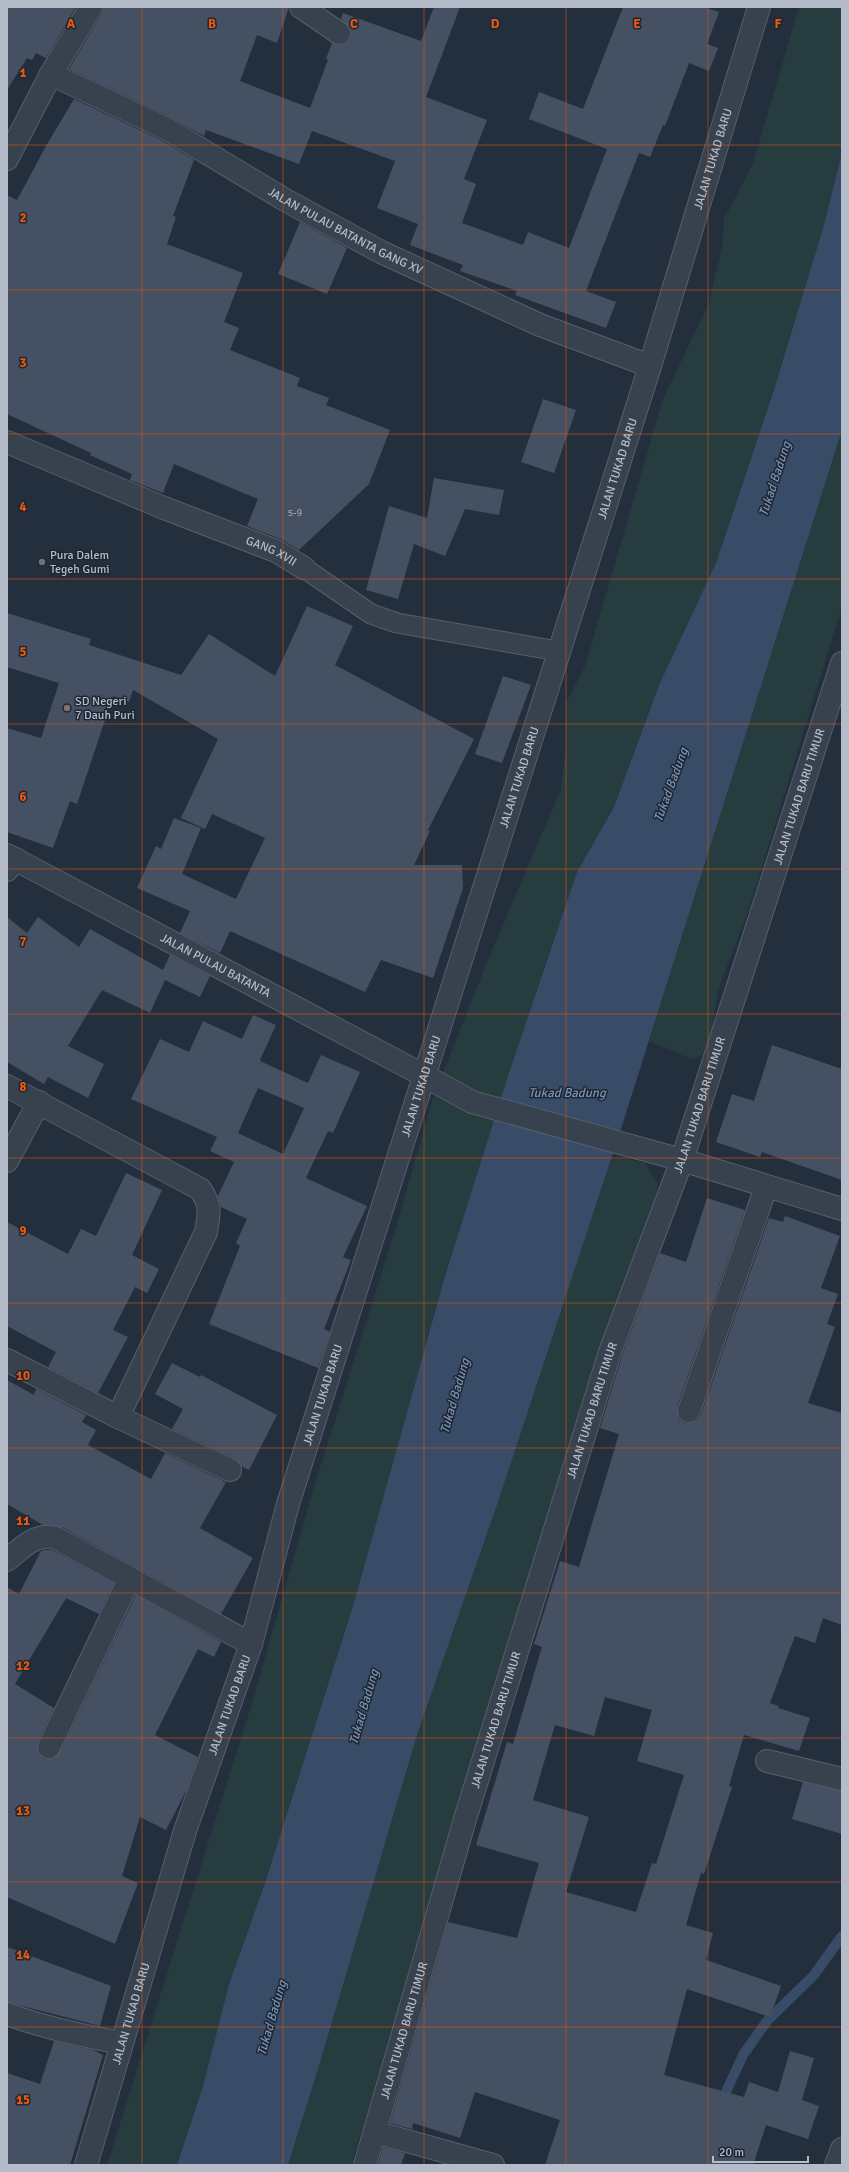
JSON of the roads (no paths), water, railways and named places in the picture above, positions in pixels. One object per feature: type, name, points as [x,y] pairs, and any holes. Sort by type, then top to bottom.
[{"type":"street","points":[[7,159],[52,74],[91,7]]},
{"type":"street","points":[[301,7],[339,33]]},
{"type":"street","name":"JALAN TUKAD BARU","points":[[86,2165],[185,1831],[251,1644],[288,1504],[425,1076],[558,651],[650,366],[759,7]]},
{"type":"street","name":"JALAN PULAU BATANTA GANG XV","points":[[52,74],[167,129],[287,201],[381,252],[540,325],[650,366]]},
{"type":"street","name":"GANG XVII","points":[[7,442],[164,508],[276,551],[304,568]]},
{"type":"street","name":"JALAN TUKAD BARU TIMUR","points":[[365,2165],[466,1816],[610,1352],[682,1160],[842,663]]},
{"type":"street","name":"JALAN PULAU BATANTA","points":[[10,861],[425,1076],[472,1102],[682,1160],[766,1187],[842,1209]]},
{"type":"street","points":[[7,1086],[200,1189],[207,1198],[210,1209],[206,1232],[118,1417]]},
{"type":"street","points":[[7,1161],[39,1102]]},
{"type":"street","points":[[689,1411],[766,1187]]},
{"type":"street","points":[[7,1360],[118,1417],[230,1470]]},
{"type":"street","points":[[7,1560],[38,1537],[48,1536],[56,1538],[251,1644]]},
{"type":"street","points":[[49,1747],[130,1578]]},
{"type":"street","points":[[767,1761],[842,1779]]},
{"type":"street","points":[[7,2014],[46,2028],[122,2043]]},
{"type":"street","points":[[375,2132],[493,2165]]},
{"type":"street","points":[[836,2165],[842,2149]]},
{"type":"lane","name":"GANG XVII","points":[[304,568],[371,614],[397,623],[558,651]]},
{"type":"water","name":"Tukad Badung","points":[[842,153],[842,430],[620,1132],[497,1505],[418,1732],[319,2066],[288,2165],[177,2165],[203,2086],[229,1984],[265,1883],[353,1606],[445,1276],[508,1076],[577,872],[614,807],[659,685],[716,563],[772,396],[824,225]]},
{"type":"waterway","points":[[720,2105],[743,2055],[767,2021],[814,1975],[842,1936]]},
{"type":"place","name":"Pura Dalem Tegeh Gumi","points":[[42,562]]},
{"type":"place","name":"SD Negeri 7 Dauh Puri","points":[[67,708]]}]
